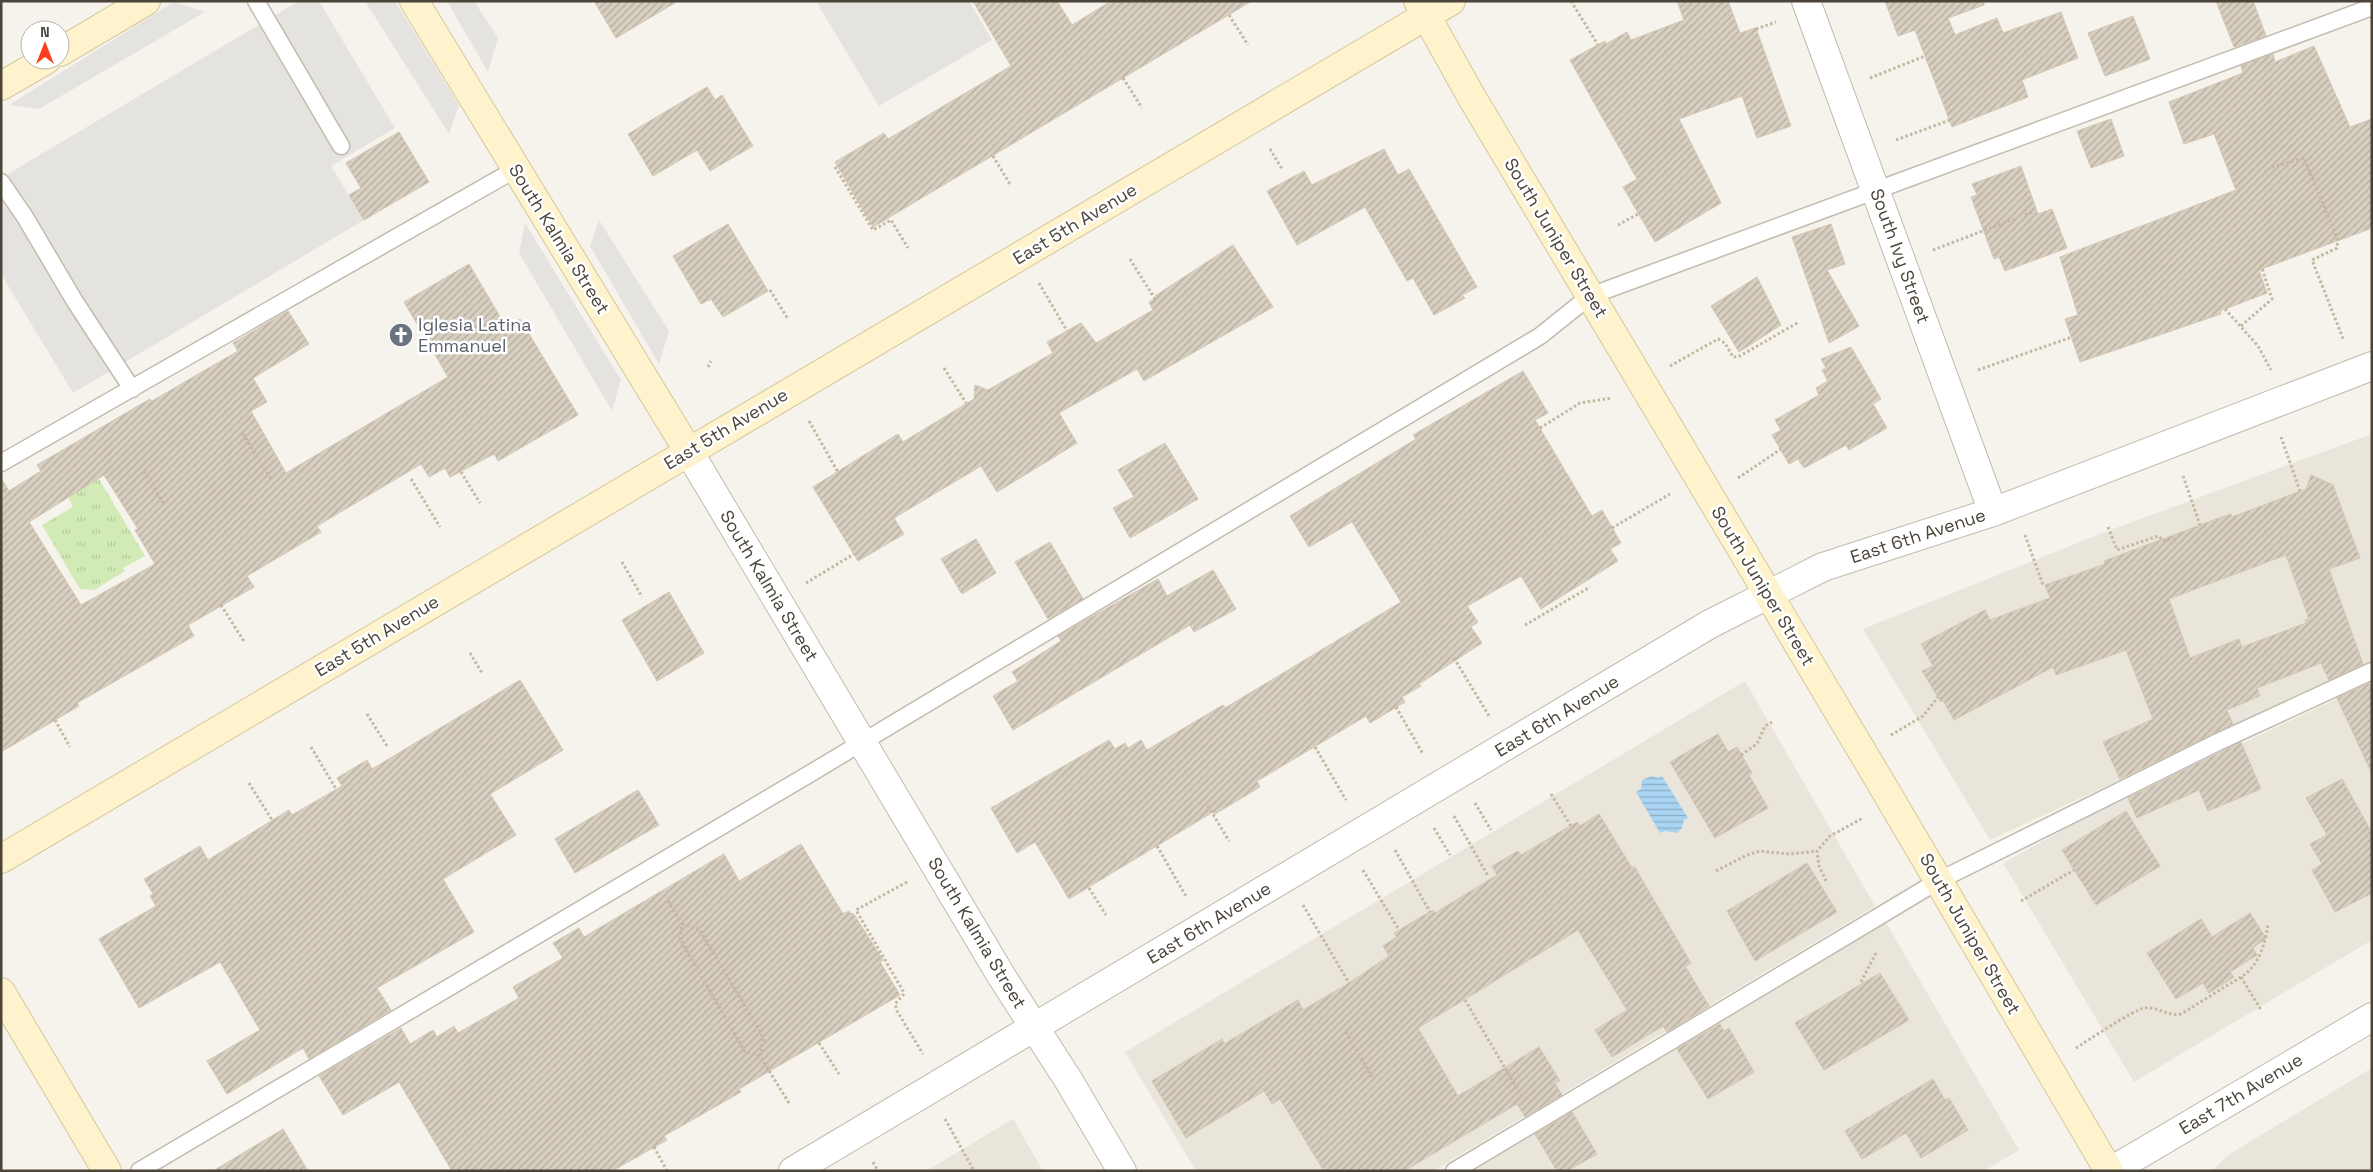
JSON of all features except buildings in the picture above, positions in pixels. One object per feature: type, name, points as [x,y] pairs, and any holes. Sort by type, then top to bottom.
[{"type":"street","points":[[70,46],[146,1]]},
{"type":"street","name":"South Kalmia Street","points":[[414,1],[689,452],[1002,977],[1035,1027],[1122,1171]]},
{"type":"street","name":"East 5th Avenue","points":[[1,859],[689,452],[1422,8],[1451,1]]},
{"type":"street","name":"South Ivy Street","points":[[1806,1],[1947,380],[1993,512]]},
{"type":"street","name":"South Juniper Street","points":[[1422,8],[1470,96],[2110,1171]]},
{"type":"street","points":[[1,86],[29,70]]},
{"type":"street","name":"East 6th Avenue","points":[[793,1171],[1710,624],[1823,567],[1993,512],[2364,369]]},
{"type":"street","points":[[1,992],[107,1171]]},
{"type":"street","name":"East 7th Avenue","points":[[2110,1171],[2372,1017]]},
{"type":"lane","points":[[256,1],[340,146]]},
{"type":"lane","points":[[139,1171],[862,742],[1540,336],[1590,296],[2372,7]]},
{"type":"lane","points":[[1,463],[516,169]]},
{"type":"lane","points":[[1,182],[25,217],[74,300],[132,389]]},
{"type":"lane","points":[[1454,1171],[1938,880],[2218,742],[2372,672]]},
{"type":"path","points":[[1571,1],[1598,45]]},
{"type":"path","points":[[1229,15],[1248,45]]},
{"type":"path","points":[[1756,29],[1777,22]]},
{"type":"path","points":[[1872,77],[1925,56]]},
{"type":"path","points":[[1123,78],[1142,108]]},
{"type":"path","points":[[1896,140],[1950,120]]},
{"type":"path","points":[[993,156],[1011,186]]},
{"type":"path","points":[[2272,167],[2304,158],[2338,240],[2337,248],[2334,251],[2312,260],[2364,369]]},
{"type":"path","points":[[835,167],[873,230],[891,220],[908,248]]},
{"type":"path","points":[[2025,215],[2034,211]]},
{"type":"path","points":[[1618,225],[1638,214]]},
{"type":"path","points":[[1903,262],[2014,219]]},
{"type":"path","points":[[1130,258],[1155,299]]},
{"type":"path","points":[[2241,326],[2272,298],[2259,259]]},
{"type":"path","points":[[770,290],[788,319]]},
{"type":"path","points":[[1052,305],[1067,331]]},
{"type":"path","points":[[2225,309],[2264,354],[2283,401]]},
{"type":"path","points":[[1694,352],[1718,339],[1725,343],[1733,357],[1738,357],[1799,322]]},
{"type":"path","points":[[1947,380],[2072,337]]},
{"type":"path","points":[[708,367],[711,361]]},
{"type":"path","points":[[944,368],[966,403]]},
{"type":"path","points":[[1540,428],[1580,403]]},
{"type":"path","points":[[243,434],[271,479]]},
{"type":"path","points":[[820,441],[838,472]]},
{"type":"path","points":[[1760,463],[1781,449]]},
{"type":"path","points":[[2289,460],[2300,491]]},
{"type":"path","points":[[144,471],[163,503]]},
{"type":"path","points":[[461,472],[480,503]]},
{"type":"path","points":[[411,479],[440,526]]},
{"type":"path","points":[[2191,497],[2200,525]]},
{"type":"path","points":[[1612,528],[1643,509]]},
{"type":"path","points":[[2108,527],[2117,550],[2158,536],[2164,541],[2174,538]]},
{"type":"path","points":[[832,567],[854,554]]},
{"type":"path","points":[[2033,557],[2043,585]]},
{"type":"path","points":[[622,562],[642,597]]},
{"type":"path","points":[[1525,625],[1590,587]]},
{"type":"path","points":[[222,605],[245,643]]},
{"type":"path","points":[[470,652],[482,672]]},
{"type":"path","points":[[1454,658],[1475,694]]},
{"type":"path","points":[[1914,722],[1929,710],[1938,697]]},
{"type":"path","points":[[1396,707],[1411,733]]},
{"type":"path","points":[[367,714],[387,746]]},
{"type":"path","points":[[55,720],[70,747]]},
{"type":"path","points":[[1741,754],[1757,744],[1764,726],[1772,722]]},
{"type":"path","points":[[1315,747],[1334,778]]},
{"type":"path","points":[[311,748],[336,789]]},
{"type":"path","points":[[249,783],[272,820]]},
{"type":"path","points":[[1551,794],[1570,826]]},
{"type":"path","points":[[1208,806],[1229,841]]},
{"type":"path","points":[[1826,881],[1819,866],[1817,851],[1823,842],[1837,832]]},
{"type":"path","points":[[1469,842],[1488,876]]},
{"type":"path","points":[[1158,846],[1174,874]]},
{"type":"path","points":[[1716,871],[1747,855],[1760,852],[1790,854],[1817,851]]},
{"type":"path","points":[[2020,901],[2074,870]]},
{"type":"path","points":[[1411,878],[1430,912]]},
{"type":"path","points":[[1089,888],[1106,915]]},
{"type":"path","points":[[884,895],[856,910],[904,994],[895,1004],[896,1011],[909,1032]]},
{"type":"path","points":[[1379,897],[1399,930]]},
{"type":"path","points":[[668,900],[682,924],[680,939],[746,1052],[760,1056],[790,1103]]},
{"type":"path","points":[[682,924],[699,929],[761,1033],[763,1040],[760,1056]]},
{"type":"path","points":[[2047,1066],[2142,1008],[2155,1009],[2172,1016],[2182,1014],[2241,977],[2247,973],[2264,946],[2268,925]]},
{"type":"path","points":[[1318,933],[1349,982]]},
{"type":"path","points":[[1861,982],[1880,949]]},
{"type":"path","points":[[2241,977],[2261,1010]]},
{"type":"path","points":[[1465,1000],[1523,1098]]},
{"type":"path","points":[[1346,1032],[1372,1077]]},
{"type":"path","points":[[819,1043],[839,1074]]},
{"type":"path","points":[[961,1146],[974,1171]]},
{"type":"path","points":[[654,1147],[667,1171]]},
{"type":"shaded area","points":[[299,1],[319,1],[395,128],[331,166],[364,220],[73,393],[1,274],[1,178]]},
{"type":"shaded area","points":[[365,1],[395,1],[459,105],[449,134]]},
{"type":"shaded area","points":[[447,1],[474,1],[498,38],[488,72]]},
{"type":"shaded area","points":[[821,1],[969,1],[992,40],[879,106],[817,3]]},
{"type":"shaded area","points":[[174,2],[205,12],[39,109],[9,105],[65,70],[70,70],[70,67]]},
{"type":"shaded area","points":[[599,220],[669,331],[659,364],[590,246]]},
{"type":"shaded area","points":[[525,223],[621,380],[612,411],[519,253]]},
{"type":"shaded area","points":[[2372,434],[2372,663],[1990,840],[1863,629],[2105,532]]},
{"type":"shaded area","points":[[1745,681],[1875,906],[1433,1171],[1196,1171],[1125,1052]]},
{"type":"shaded area","points":[[2372,682],[2372,940],[2134,1082],[2003,863],[2087,817]]},
{"type":"shaded area","points":[[1885,921],[2019,1150],[1984,1171],[1471,1171]]},
{"type":"shaded area","points":[[2372,1068],[2372,1171],[2212,1171],[2228,1155]]},
{"type":"shaded area","points":[[1013,1119],[1043,1171],[926,1171]]},
{"type":"green space","points":[[99,479],[145,556],[123,568],[125,571],[94,590],[80,589],[42,525],[73,507],[68,497]]},
{"type":"water","points":[[1651,776],[1659,778],[1662,776],[1688,818],[1684,820],[1682,828],[1677,833],[1665,831],[1660,833],[1636,792],[1641,789],[1642,780]]},
{"type":"place","name":"Iglesia Latina Emmanuel","points":[[401,335]]}]
